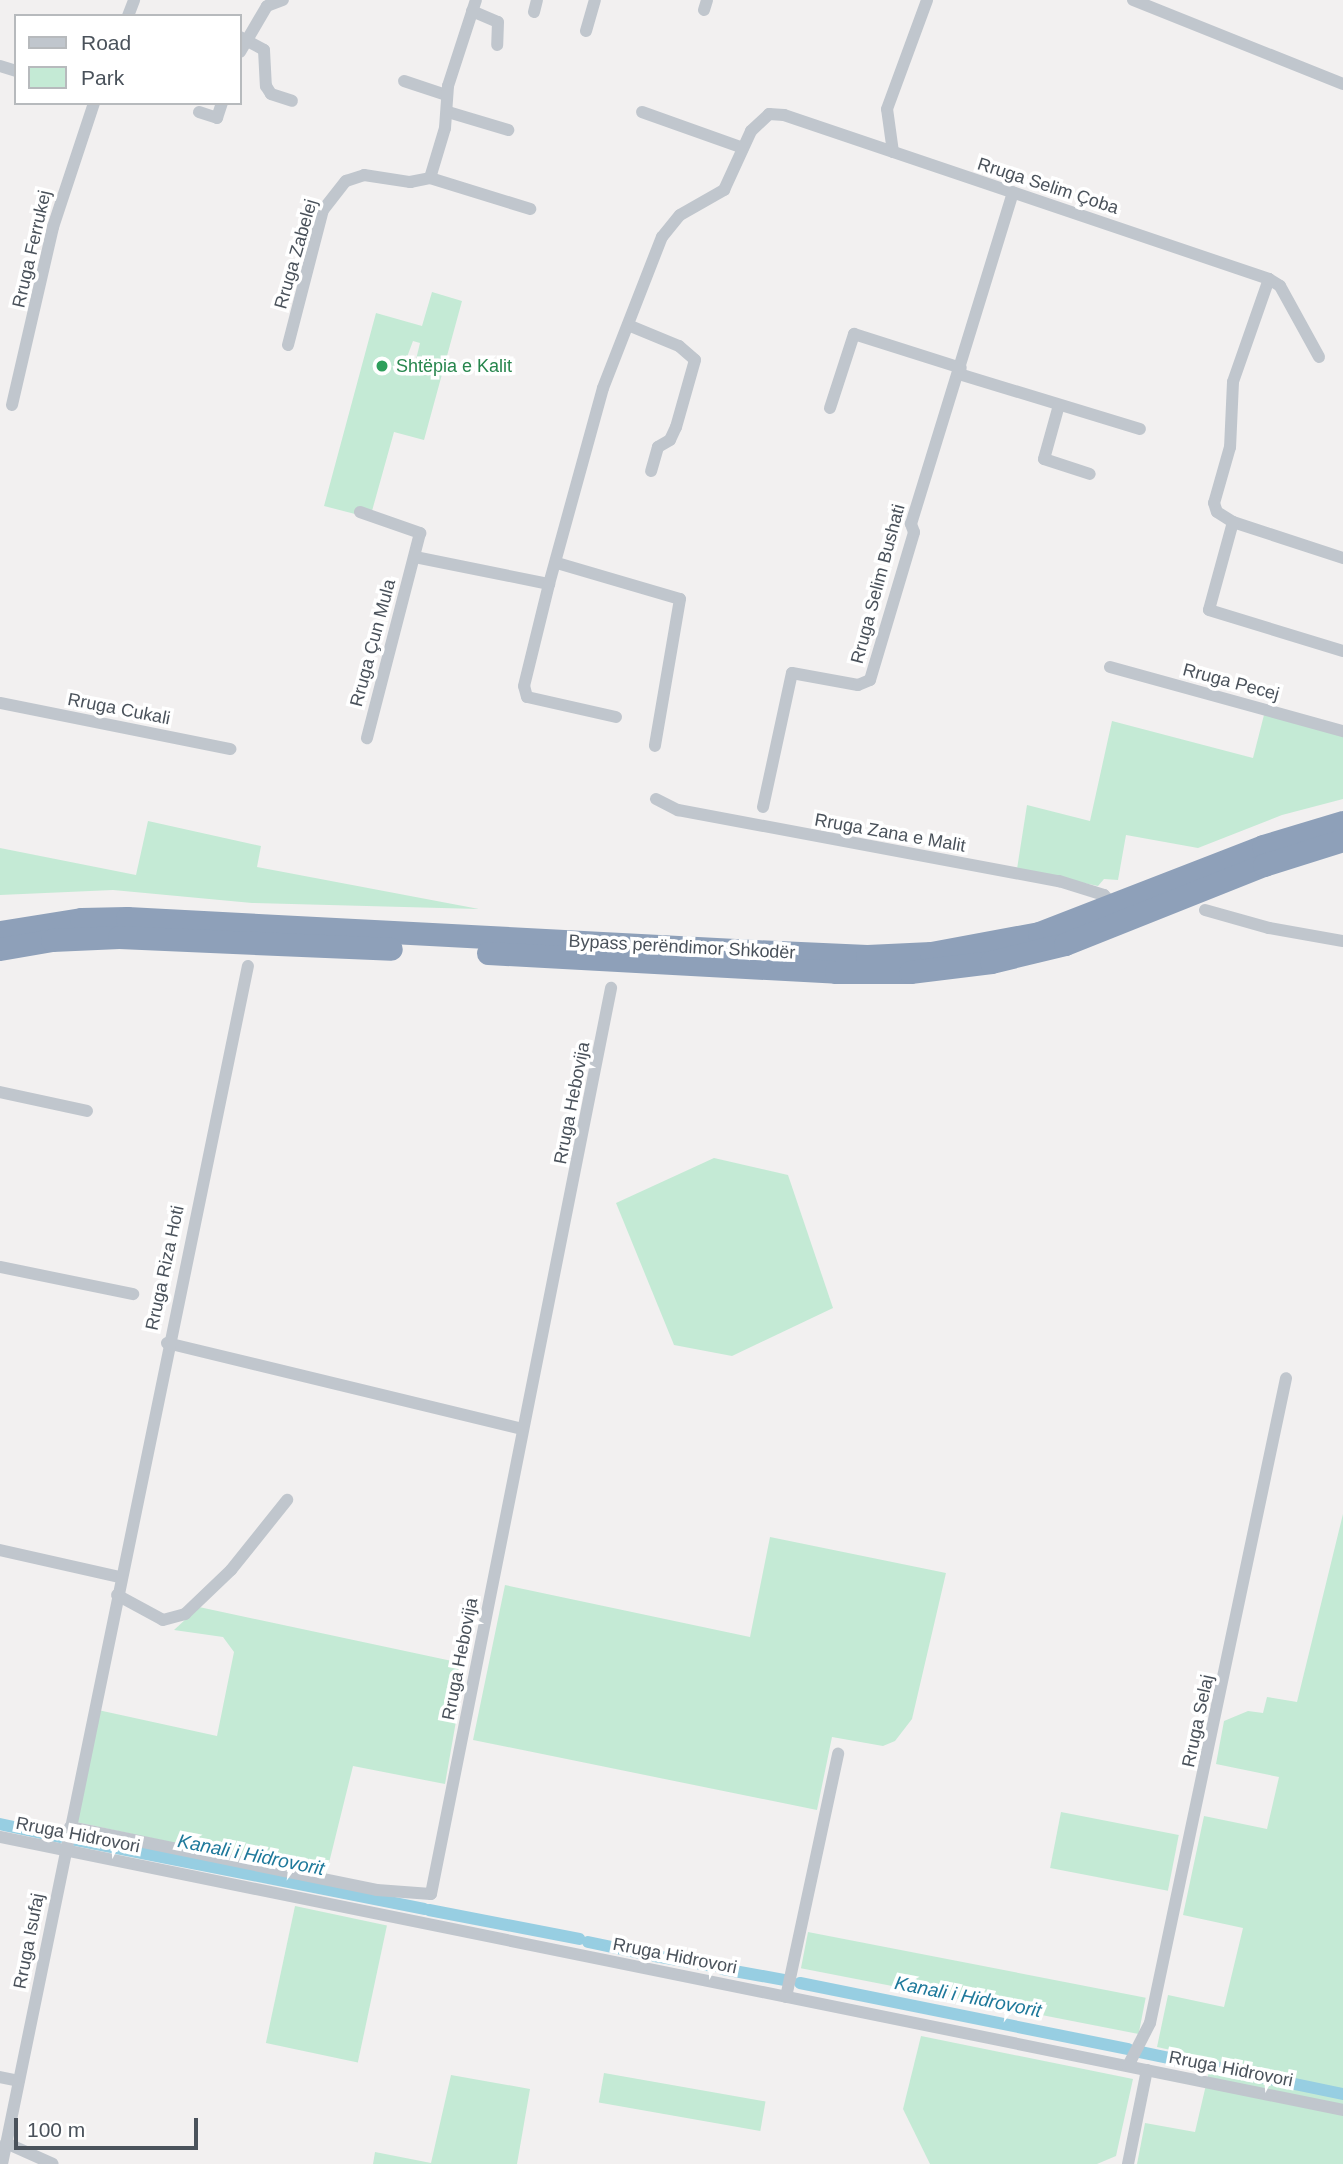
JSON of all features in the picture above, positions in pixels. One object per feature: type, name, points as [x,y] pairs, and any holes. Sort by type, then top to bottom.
[{"type":"highway","name":"Bypass perëndimor Shkodër","points":[[0,932],[81,919],[127,918],[899,955],[1005,941],[1114,906],[1264,846],[1343,821]]},
{"type":"highway","name":"Bypass perëndimor Shkodër","points":[[0,949],[52,940],[119,937],[835,972],[910,972],[991,962],[1065,944],[1253,869],[1343,840]]},
{"type":"street","points":[[283,0],[267,6],[243,38],[264,50],[266,86],[271,94],[292,101]]},
{"type":"street","points":[[586,31],[595,0]]},
{"type":"street","points":[[892,152],[887,109],[926,0]]},
{"type":"street","points":[[1133,0],[1167,5],[1343,84]]},
{"type":"street","points":[[430,178],[448,112],[446,95],[474,6],[498,22],[497,45]]},
{"type":"street","points":[[404,81],[446,95]]},
{"type":"street","name":"Rruga Ferrukej","points":[[12,405],[53,227],[93,105]]},
{"type":"street","points":[[199,112],[217,118],[221,105]]},
{"type":"street","points":[[448,112],[508,130]]},
{"type":"street","points":[[642,112],[744,148]]},
{"type":"street","name":"Rruga Selim Çoba","points":[[557,563],[603,388],[668,226],[724,190],[760,119],[776,114],[1269,279]]},
{"type":"street","name":"Rruga Zabelej","points":[[288,345],[320,222],[334,192],[346,181],[364,175],[410,182],[430,178],[530,209]]},
{"type":"street","name":"Rruga Selim Bushati","points":[[763,807],[792,673],[858,685],[870,680],[914,532],[911,524],[1013,192]]},
{"type":"street","points":[[1319,357],[1280,286],[1269,279],[1233,382],[1230,447],[1214,503],[1217,512],[1233,522],[1343,558]]},
{"type":"street","points":[[628,325],[678,346],[695,359],[677,427],[670,440],[659,447],[651,471]]},
{"type":"street","points":[[830,408],[854,334],[1059,405],[1140,429]]},
{"type":"street","points":[[1059,405],[1044,459],[1090,474]]},
{"type":"street","name":"Rruga Çun Mula","points":[[360,512],[416,529],[420,540],[367,738]]},
{"type":"street","points":[[1233,522],[1209,610],[1343,651]]},
{"type":"street","points":[[415,557],[549,584]]},
{"type":"street","points":[[616,717],[527,697],[524,686],[549,584],[557,563],[680,599],[654,746]]},
{"type":"street","name":"Rruga Pecej","points":[[1111,667],[1343,731]]},
{"type":"street","name":"Rruga Cukali","points":[[0,703],[230,750]]},
{"type":"street","name":"Rruga Zana e Malit","points":[[656,799],[689,812],[1059,881],[1104,895],[1114,906]]},
{"type":"street","points":[[1205,909],[1269,928],[1343,941]]},
{"type":"street","name":"Rruga Riza Hoti","points":[[66,1850],[167,1343],[248,966]]},
{"type":"street","name":"Rruga Hebovija","points":[[71,1827],[366,1888],[430,1895],[611,988]]},
{"type":"street","points":[[0,1093],[87,1111]]},
{"type":"street","points":[[0,1267],[133,1294]]},
{"type":"street","points":[[167,1343],[523,1429]]},
{"type":"street","name":"Rruga Selaj","points":[[1128,2066],[1150,2023],[1286,1378]]},
{"type":"street","points":[[117,1595],[163,1619],[185,1614],[231,1570],[287,1500]]},
{"type":"street","points":[[0,1550],[120,1577]]},
{"type":"street","points":[[786,1997],[838,1754]]},
{"type":"street","name":"Rruga Hidrovori","points":[[0,1837],[1343,2110]]},
{"type":"street","name":"Rruga Isufaj","points":[[2,2164],[66,1850]]},
{"type":"street","points":[[1128,2164],[1147,2070]]},
{"type":"street","points":[[0,2077],[19,2081]]},
{"type":"street","points":[[6,2143],[52,2164]]},
{"type":"green space","points":[[432,292],[462,301],[424,440],[394,432],[372,511],[357,507],[355,514],[324,506],[376,313],[422,326]],"holes":[[[413,341],[420,343],[412,376],[401,373]]]},
{"type":"green space","points":[[1265,711],[1343,732],[1343,799],[1282,815],[1198,848],[1126,835],[1118,880],[1104,879],[1098,886],[1017,869],[1027,805],[1090,821],[1112,721],[1253,758]]},
{"type":"green space","points":[[148,821],[261,846],[257,867],[479,909],[252,903],[113,890],[0,895],[0,848],[136,875]]},
{"type":"green space","points":[[714,1158],[788,1175],[833,1308],[732,1356],[674,1345],[616,1203]]},
{"type":"green space","points":[[1343,1514],[1343,2164],[1137,2164],[1145,2123],[1195,2132],[1212,2059],[1157,2047],[1168,1995],[1224,2007],[1243,1928],[1183,1915],[1204,1816],[1267,1829],[1279,1777],[1216,1764],[1224,1721],[1248,1711],[1263,1713],[1267,1697],[1297,1702]]},
{"type":"green space","points":[[770,1537],[946,1573],[912,1719],[895,1741],[883,1746],[832,1737],[817,1810],[473,1740],[505,1585],[750,1637]]},
{"type":"green space","points":[[199,1607],[466,1664],[445,1784],[353,1766],[326,1875],[76,1822],[98,1710],[217,1736],[234,1652],[223,1637],[174,1630]]},
{"type":"green space","points":[[1061,1812],[1179,1835],[1168,1891],[1050,1868]]},
{"type":"green space","points":[[295,1906],[387,1926],[358,2062],[266,2043]]},
{"type":"green space","points":[[808,1932],[1146,1998],[1139,2034],[801,1968]]},
{"type":"green space","points":[[921,2036],[1133,2079],[1116,2156],[1097,2164],[930,2164],[903,2109]]},
{"type":"green space","points":[[604,2073],[766,2101],[760,2131],[599,2103]]},
{"type":"green space","points":[[451,2075],[530,2089],[517,2164],[373,2164],[375,2152],[431,2163]]},
{"type":"waterway","name":"Kanali i Hidrovorit","points":[[0,1824],[60,1837]]},
{"type":"waterway","name":"Kanali i Hidrovorit","points":[[71,1839],[424,1909]]},
{"type":"waterway","name":"Kanali i Hidrovorit","points":[[429,1910],[579,1939]]},
{"type":"waterway","name":"Kanali i Hidrovorit","points":[[588,1942],[645,1954]]},
{"type":"waterway","name":"Kanali i Hidrovorit","points":[[655,1956],[713,1966]]},
{"type":"waterway","name":"Kanali i Hidrovorit","points":[[723,1969],[785,1980]]},
{"type":"waterway","name":"Kanali i Hidrovorit","points":[[800,1983],[1128,2049]]},
{"type":"waterway","name":"Kanali i Hidrovorit","points":[[1140,2052],[1343,2094]]},
{"type":"place","name":"Shtëpia e Kalit","points":[[382,366]]}]
